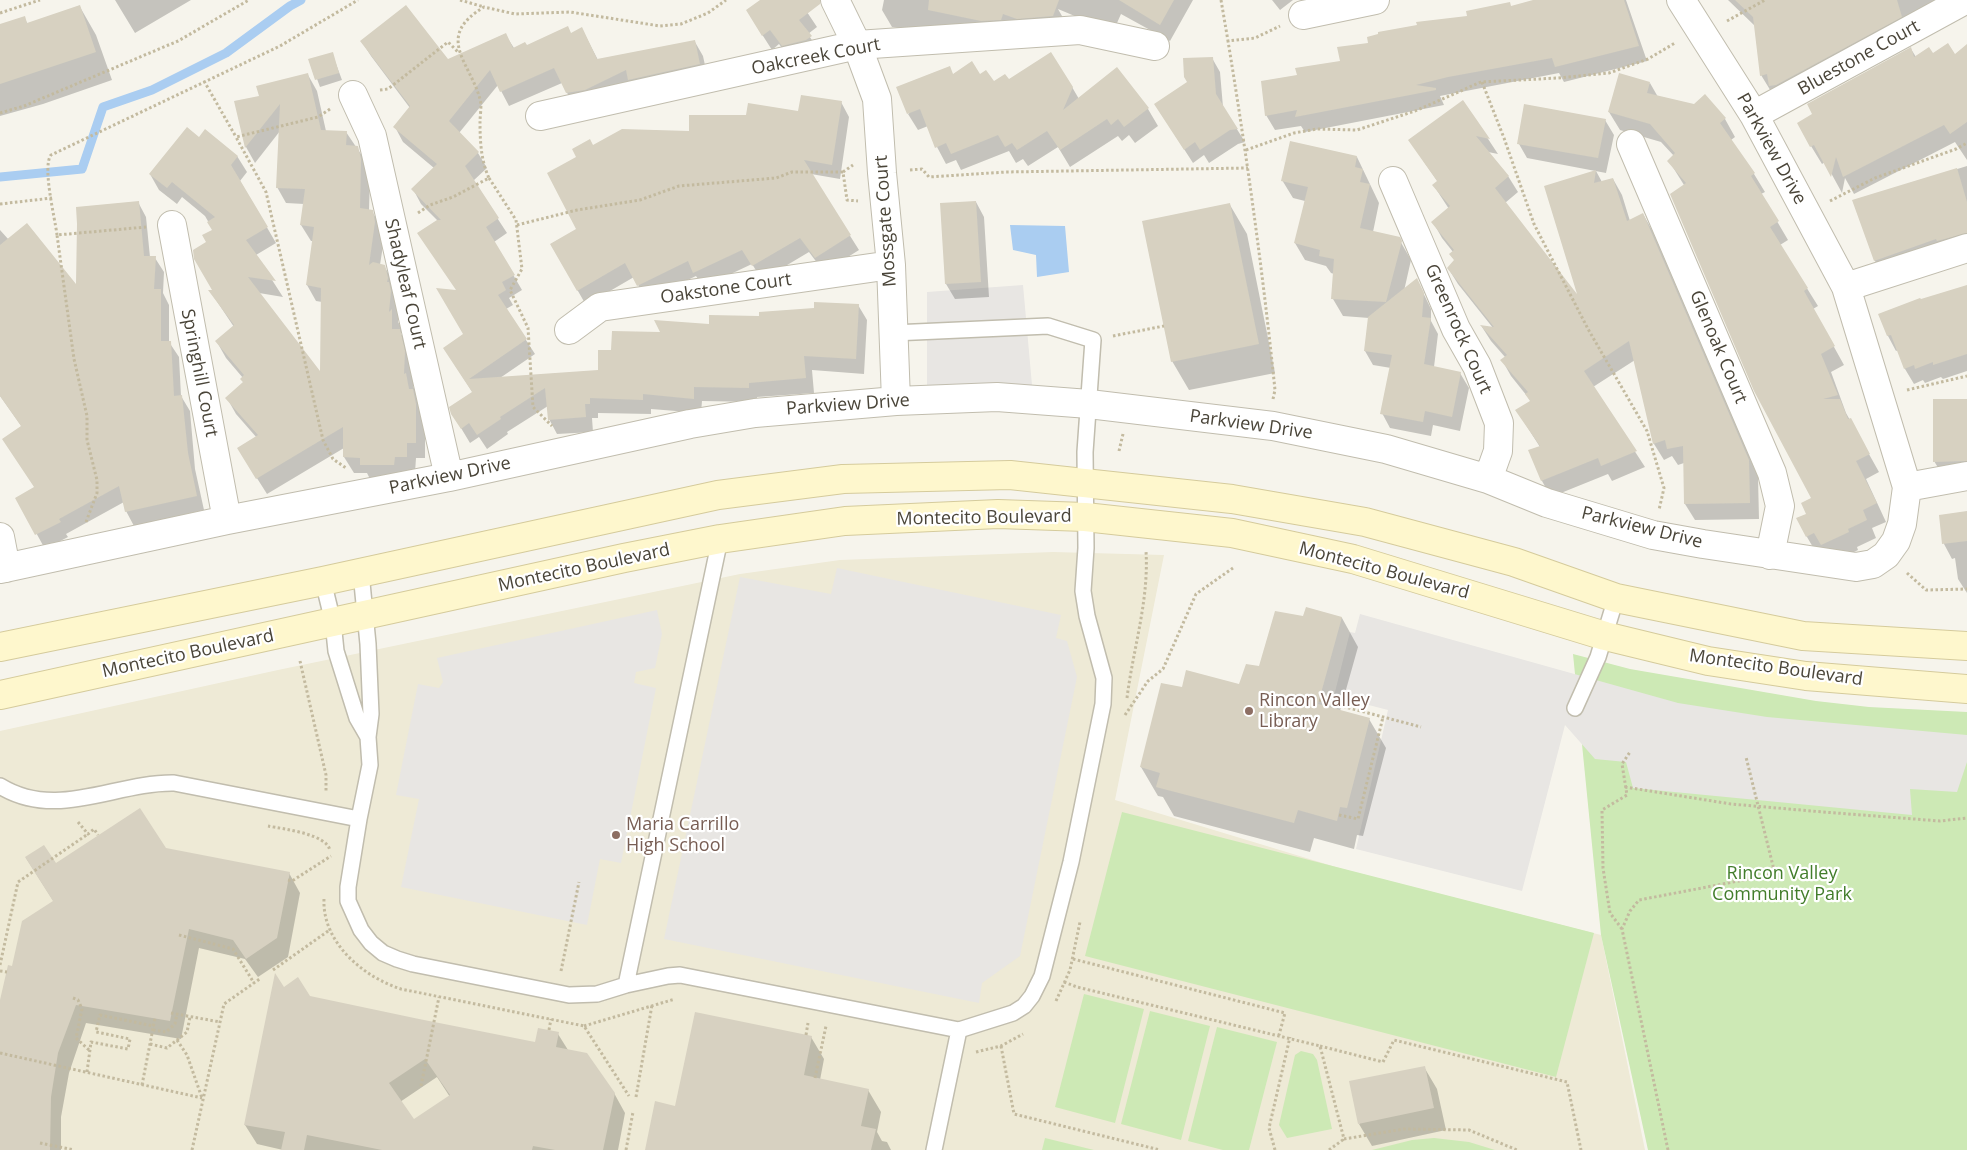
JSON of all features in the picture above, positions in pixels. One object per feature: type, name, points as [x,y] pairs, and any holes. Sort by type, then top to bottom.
[{"type":"main road","name":"Montecito Boulevard","points":[[0,647],[361,573],[718,495],[843,479],[1010,475],[1232,499],[1365,522],[1514,562],[1616,598],[1804,636],[1967,646]]},
{"type":"main road","name":"Montecito Boulevard","points":[[0,695],[614,560],[720,539],[845,521],[998,514],[1085,517],[1232,532],[1353,559],[1605,636],[1708,661],[1806,676],[1967,689]]},
{"type":"street","name":"Mossgate Court","points":[[835,0],[856,45],[877,99],[891,265],[896,401]]},
{"type":"street","points":[[1303,15],[1375,0]]},
{"type":"street","name":"Parkview Drive","points":[[3,569],[227,520],[449,477],[755,412],[896,401],[997,397],[1088,404],[1268,426],[1386,449],[1488,479],[1547,503],[1653,534],[1770,555],[1856,567],[1873,564],[1886,555],[1896,541],[1902,524],[1907,487],[1846,287],[1754,115],[1680,0]]},
{"type":"street","name":"Bluestone Court","points":[[1754,115],[1965,0]]},
{"type":"street","name":"Oakcreek Court","points":[[540,116],[856,45],[1080,30],[1155,46]]},
{"type":"street","name":"Shadyleaf Court","points":[[353,95],[372,136],[449,477]]},
{"type":"street","name":"Glenoak Court","points":[[1631,144],[1772,473],[1780,506],[1770,555]]},
{"type":"street","name":"Greenrock Court","points":[[1393,181],[1456,329],[1477,366],[1499,422],[1498,451],[1488,479]]},
{"type":"street","name":"Springhill Court","points":[[172,225],[227,520]]},
{"type":"street","points":[[1846,287],[1967,248]]},
{"type":"street","name":"Oakstone Court","points":[[568,330],[600,307],[891,265]]},
{"type":"street","points":[[1907,487],[1967,476]]},
{"type":"street","points":[[0,537],[3,569]]},
{"type":"lane","points":[[361,573],[371,714],[368,737],[370,765],[348,886],[348,900],[362,930],[371,943],[383,953],[405,962],[557,994],[584,996],[597,994],[626,985],[680,975],[959,1030],[1013,1014],[1024,1006],[1032,996],[1042,976],[1071,862],[1104,694],[1104,678],[1083,591],[1085,452],[1093,340],[1048,326],[894,333]]},
{"type":"lane","points":[[626,985],[720,539]]},
{"type":"lane","points":[[323,581],[333,622],[336,651],[358,718],[368,737]]},
{"type":"lane","points":[[1576,708],[1605,636],[1616,598]]},
{"type":"lane","points":[[0,786],[20,796],[64,801],[159,783],[174,783],[359,819]]},
{"type":"lane","points":[[934,1150],[959,1030]]},
{"type":"path","points":[[0,13],[40,0]]},
{"type":"path","points":[[0,113],[24,106],[178,41],[249,0]]},
{"type":"path","points":[[79,552],[77,538],[94,505],[98,493],[97,480],[87,440],[87,416],[74,359],[52,198],[48,189],[48,159],[51,155],[280,46],[358,0]]},
{"type":"path","points":[[460,0],[515,14],[570,12],[660,26],[681,24],[708,13],[726,0]]},
{"type":"path","points":[[1221,0],[1246,150],[1266,298],[1275,390],[1268,426]]},
{"type":"path","points":[[1246,150],[1294,134],[1317,129],[1357,130],[1415,111],[1482,82],[1609,73],[1648,59],[1698,30],[1729,20],[1766,0]]},
{"type":"path","points":[[459,53],[460,34],[465,22],[471,15],[484,7]]},
{"type":"path","points":[[1228,41],[1255,38],[1303,15]]},
{"type":"path","points":[[236,137],[318,116],[353,95],[388,89],[448,42],[459,53],[480,100],[480,137],[484,167],[516,220],[522,269],[510,290],[528,328],[533,407],[551,426],[577,434],[583,448]]},
{"type":"path","points":[[204,81],[266,192],[323,440],[333,459],[358,477],[368,493]]},
{"type":"path","points":[[1482,82],[1534,224],[1588,329],[1648,431],[1664,488],[1653,534]]},
{"type":"path","points":[[1806,214],[1875,178],[1956,149],[1967,143]]},
{"type":"path","points":[[882,174],[922,169],[929,177],[1006,172],[1248,168]]},
{"type":"path","points":[[517,225],[577,210],[640,200],[679,186],[776,178],[792,172],[843,172],[847,200],[885,203]]},
{"type":"path","points":[[393,230],[430,205],[453,197],[489,178]]},
{"type":"path","points":[[0,204],[52,198]]},
{"type":"path","points":[[57,235],[172,225]]},
{"type":"path","points":[[1093,340],[1164,326]]},
{"type":"path","points":[[1879,396],[1967,376]]},
{"type":"path","points":[[1886,555],[1926,590],[1967,589]]},
{"type":"path","points":[[1125,715],[1148,681],[1163,669],[1196,594],[1233,568]]},
{"type":"path","points":[[300,661],[326,775],[326,791]]},
{"type":"path","points":[[1319,700],[1421,727]]},
{"type":"path","points":[[1338,815],[1358,820],[1383,716]]},
{"type":"path","points":[[1630,752],[1622,764],[1627,796],[1602,810],[1603,868],[1610,913],[1622,929],[1668,1150]]},
{"type":"path","points":[[1622,929],[1630,911],[1640,900],[1775,874],[1746,758]]},
{"type":"path","points":[[1625,787],[1759,806],[1940,822],[1967,818]]},
{"type":"path","points":[[78,822],[88,834]]},
{"type":"path","points":[[0,965],[18,882],[94,829],[98,835]]},
{"type":"path","points":[[288,880],[292,881],[331,856]]},
{"type":"path","points":[[549,1030],[579,882]]},
{"type":"path","points":[[273,970],[331,929]]},
{"type":"path","points":[[179,934],[233,949],[254,983]]},
{"type":"path","points":[[1072,958],[1285,1014],[1279,1035]]},
{"type":"path","points":[[0,971],[6,972]]},
{"type":"path","points":[[1042,976],[1077,987],[1384,1062],[1394,1040],[1567,1082],[1581,1150]]},
{"type":"path","points":[[192,1150],[224,1004],[261,978]]},
{"type":"path","points":[[1054,1004],[1066,982]]},
{"type":"path","points":[[422,1086],[439,997]]},
{"type":"path","points":[[73,998],[78,1000],[82,1010],[76,1038],[90,1051]]},
{"type":"path","points":[[584,1026],[652,1005],[682,999]]},
{"type":"path","points":[[636,1097],[652,1005]]},
{"type":"path","points":[[171,1013],[220,1022]]},
{"type":"path","points":[[87,1072],[91,1042],[128,1049],[130,1040],[96,1032],[100,1015],[166,1032],[175,1024],[177,1014]]},
{"type":"path","points":[[150,1044],[167,1048],[188,1032],[190,1017]]},
{"type":"path","points":[[142,1084],[155,1018]]},
{"type":"path","points":[[799,1021],[835,1028]]},
{"type":"path","points":[[806,1035],[808,1023]]},
{"type":"path","points":[[815,1078],[826,1026]]},
{"type":"path","points":[[972,1055],[976,1052],[1000,1046],[1021,1036],[1027,1030]]},
{"type":"path","points":[[1275,1150],[1269,1128],[1290,1038]]},
{"type":"path","points":[[177,1040],[187,1055],[202,1098]]},
{"type":"path","points":[[1000,1046],[1014,1114],[1160,1150]]},
{"type":"path","points":[[1320,1046],[1344,1139]]},
{"type":"path","points":[[0,1053],[202,1098]]},
{"type":"path","points":[[626,1150],[634,1112]]},
{"type":"path","points":[[1328,1150],[1344,1139],[1404,1129],[1468,1130],[1517,1150]]},
{"type":"path","points":[[40,1143],[74,1150]]},
{"type":"shaded area","points":[[1023,285],[1032,385],[927,386],[927,292]]},
{"type":"shaded area","name":"Maria Carrillo High School","points":[[1053,552],[1164,555],[1115,800],[1349,871],[1601,935],[1645,1150],[0,1150],[0,731],[278,670],[740,574],[840,560]]},
{"type":"shaded area","points":[[837,568],[1061,615],[1056,638],[1067,641],[1077,677],[1020,956],[982,983],[979,1003],[664,939],[740,577],[831,594]]},
{"type":"shaded area","points":[[657,610],[662,634],[655,668],[636,672],[634,683],[656,688],[621,863],[600,859],[587,925],[401,887],[419,799],[396,795],[418,684],[439,688],[443,682],[437,658]]},
{"type":"shaded area","points":[[1360,614],[1678,703],[1767,717],[1967,735],[1967,762],[1957,792],[1910,789],[1912,815],[1633,788],[1626,762],[1595,759],[1565,725],[1522,891],[1356,849],[1388,710],[1334,696],[1350,632],[1355,633]]},
{"type":"green space","name":"Rincon Valley Community Park","points":[[1573,654],[1630,669],[1816,701],[1869,707],[1967,712],[1967,1150],[1648,1150],[1601,935]]},
{"type":"green space","points":[[1122,812],[1594,933],[1556,1077],[1085,956]]},
{"type":"green space","points":[[1084,994],[1144,1009],[1115,1123],[1055,1107]]},
{"type":"green space","points":[[1150,1011],[1210,1026],[1181,1140],[1121,1124]]},
{"type":"green space","points":[[1217,1027],[1277,1042],[1249,1150],[1223,1150],[1188,1141]]},
{"type":"green space","points":[[1301,1051],[1313,1054],[1317,1060],[1332,1129],[1287,1138],[1279,1125],[1295,1055]]},
{"type":"green space","points":[[1045,1138],[1094,1150],[1042,1150]]},
{"type":"green space","points":[[1434,1138],[1469,1142],[1495,1150],[1372,1150],[1412,1140]]},
{"type":"water","points":[[1010,225],[1065,226],[1069,272],[1037,277],[1036,255],[1013,250]]},
{"type":"building","points":[[760,0],[820,0],[820,4],[799,20],[812,36],[806,40],[782,46],[770,30],[762,36],[746,10]]},
{"type":"building","points":[[929,0],[1059,0],[1053,16],[1017,19],[1003,14],[1001,20],[981,21],[928,10]]},
{"type":"building","points":[[1119,0],[1174,0],[1160,25]]},
{"type":"building","points":[[1533,0],[1624,0],[1639,46],[1555,67],[1552,58],[1448,77],[1416,85],[1436,88],[1436,90],[1295,117],[1297,110],[1265,116],[1261,81],[1297,75],[1295,68],[1340,61],[1337,47],[1368,43],[1367,37],[1378,34],[1378,32],[1417,25],[1416,22],[1467,16],[1466,11],[1510,2],[1511,6]]},
{"type":"building","points":[[1735,0],[1897,0],[1902,17],[1776,85],[1769,86],[1767,74],[1760,76],[1753,17]]},
{"type":"building","points":[[80,5],[96,52],[0,84],[0,24],[25,16],[27,23]]},
{"type":"building","points":[[406,5],[448,59],[506,33],[513,48],[525,42],[527,45],[568,26],[571,33],[582,27],[597,59],[695,40],[700,64],[628,80],[626,70],[585,90],[566,93],[554,68],[500,92],[490,70],[449,121],[479,152],[465,166],[499,218],[486,227],[515,275],[502,282],[506,290],[498,295],[527,339],[469,379],[598,370],[598,350],[611,350],[612,331],[660,332],[654,320],[709,324],[709,315],[759,316],[759,312],[814,308],[814,302],[859,304],[856,359],[804,356],[806,378],[749,383],[749,388],[694,387],[694,399],[643,394],[643,400],[590,398],[590,404],[585,404],[586,417],[548,420],[545,388],[500,417],[501,419],[477,435],[469,423],[461,429],[451,414],[449,407],[472,392],[443,348],[463,334],[436,288],[456,290],[417,233],[437,220],[441,220],[411,189],[437,164],[393,127],[410,106],[360,41]]},
{"type":"building","points":[[1948,43],[1955,54],[1967,44],[1967,122],[1950,134],[1944,125],[1843,177],[1836,157],[1831,177],[1814,145],[1810,147],[1797,123],[1812,114],[1807,104],[1911,47],[1914,57],[1929,47],[1933,53]]},
{"type":"building","points":[[333,52],[339,73],[315,80],[308,59]]},
{"type":"building","points":[[1051,52],[1073,87],[1063,110],[1117,67],[1149,108],[1124,127],[1118,119],[1111,125],[1107,119],[1060,150],[1047,131],[1017,150],[1012,143],[1005,147],[998,135],[951,154],[946,143],[935,148],[920,109],[907,114],[896,87],[950,66],[953,74],[972,61],[980,74],[986,70],[994,81],[1005,74],[1009,79]]},
{"type":"building","points":[[1213,57],[1216,94],[1238,129],[1230,130],[1200,150],[1195,142],[1184,150],[1154,104],[1187,82],[1184,77],[1183,58]]},
{"type":"building","points":[[308,73],[321,130],[347,131],[346,145],[358,146],[361,159],[360,208],[373,210],[375,222],[369,265],[373,262],[385,265],[387,282],[389,282],[391,291],[389,312],[392,309],[392,329],[400,329],[405,351],[404,374],[406,373],[409,389],[413,389],[416,404],[416,443],[407,443],[407,457],[395,457],[394,465],[360,465],[360,458],[343,457],[343,427],[256,479],[237,448],[258,435],[225,398],[243,382],[240,379],[244,375],[215,341],[234,325],[208,290],[212,290],[194,259],[193,250],[206,242],[202,235],[212,230],[207,222],[215,217],[172,182],[167,188],[149,174],[187,127],[199,137],[205,129],[238,156],[231,165],[268,227],[246,240],[276,281],[248,277],[320,371],[321,288],[306,285],[314,227],[300,225],[305,189],[276,188],[280,104],[245,148],[234,101],[259,96],[256,86]]},
{"type":"building","points":[[1619,73],[1650,82],[1647,93],[1694,104],[1705,94],[1726,118],[1720,123],[1755,173],[1751,176],[1779,221],[1770,227],[1808,288],[1804,291],[1835,346],[1821,354],[1838,395],[1823,399],[1840,399],[1848,419],[1851,418],[1870,454],[1856,461],[1877,503],[1863,510],[1867,520],[1848,529],[1849,532],[1821,545],[1814,533],[1806,537],[1796,518],[1806,514],[1801,503],[1811,498],[1754,391],[1670,194],[1686,183],[1667,161],[1675,153],[1650,124],[1608,112]]},
{"type":"building","points":[[801,95],[842,101],[832,165],[804,160],[851,235],[815,258],[800,238],[752,266],[742,250],[693,273],[688,261],[637,286],[625,263],[577,291],[550,244],[576,229],[547,173],[576,157],[572,149],[590,139],[593,145],[622,129],[689,131],[689,115],[746,115],[748,103],[798,111]]},
{"type":"building","points":[[1463,100],[1490,139],[1476,136],[1509,176],[1495,188],[1577,294],[1544,186],[1596,170],[1594,183],[1613,178],[1627,221],[1643,213],[1749,460],[1750,503],[1684,504],[1683,446],[1667,449],[1665,440],[1653,444],[1629,341],[1584,371],[1637,451],[1601,466],[1598,458],[1541,481],[1528,450],[1540,446],[1515,410],[1530,401],[1525,394],[1528,392],[1500,360],[1507,355],[1480,325],[1494,327],[1447,268],[1454,260],[1449,254],[1454,250],[1431,222],[1450,206],[1432,185],[1437,181],[1408,140]]},
{"type":"building","points":[[1524,104],[1606,119],[1598,158],[1517,144]]},
{"type":"building","points":[[1290,141],[1357,156],[1355,167],[1363,169],[1360,182],[1370,184],[1360,228],[1400,237],[1402,241],[1386,302],[1331,299],[1334,259],[1319,256],[1320,250],[1294,243],[1308,187],[1281,181]]},
{"type":"building","points":[[1957,168],[1967,202],[1967,233],[1937,241],[1936,239],[1874,261],[1852,200]]},
{"type":"building","points":[[139,201],[144,256],[156,256],[154,289],[161,289],[161,341],[171,341],[174,396],[182,395],[188,453],[197,496],[125,512],[119,486],[59,519],[61,522],[35,535],[15,498],[34,487],[2,439],[21,426],[0,396],[0,245],[27,223],[76,284],[76,207]]},
{"type":"building","points":[[976,201],[981,282],[945,284],[940,203]]},
{"type":"building","points":[[1230,203],[1259,344],[1171,362],[1142,221]]},
{"type":"building","points":[[1417,278],[1424,293],[1422,317],[1431,318],[1424,364],[1461,372],[1452,417],[1425,411],[1423,422],[1380,414],[1392,355],[1364,351],[1368,317]]},
{"type":"building","points":[[1967,285],[1967,354],[1933,365],[1933,362],[1915,369],[1914,365],[1904,369],[1891,335],[1887,336],[1878,314],[1920,298]]},
{"type":"building","points":[[1933,399],[1967,399],[1967,461],[1933,462]]},
{"type":"building","points":[[1967,511],[1967,541],[1942,544],[1939,515]]},
{"type":"building","name":"Rincon Valley Library","points":[[1306,607],[1342,617],[1318,704],[1370,718],[1347,808],[1340,807],[1337,821],[1298,810],[1294,823],[1156,787],[1160,773],[1140,767],[1161,683],[1182,687],[1186,670],[1239,684],[1246,664],[1259,666],[1275,611],[1303,616]]},
{"type":"building","points":[[140,808],[166,848],[290,872],[277,938],[246,959],[233,940],[189,929],[170,1021],[76,1005],[58,1053],[51,1097],[50,1150],[0,1150],[0,1000],[8,965],[12,966],[22,921],[53,901],[25,857],[44,845],[56,863]]},
{"type":"building","points":[[275,973],[284,987],[298,977],[310,996],[419,1019],[535,1042],[538,1028],[559,1032],[556,1047],[587,1053],[615,1093],[603,1150],[555,1150],[533,1146],[532,1150],[382,1150],[307,1135],[304,1150],[281,1150],[285,1132],[244,1125]],"holes":[[[425,1059],[450,1095],[414,1119],[389,1083]]]},
{"type":"building","points":[[695,1012],[812,1036],[804,1075],[869,1089],[861,1126],[876,1129],[871,1150],[645,1150],[655,1101],[675,1106]]},
{"type":"building","points":[[1425,1066],[1434,1108],[1358,1124],[1349,1081]]},
{"type":"waterway","points":[[0,177],[82,169],[103,107],[152,90],[226,53],[301,0]]},
{"type":"place","name":"Rincon Valley Library","points":[[1249,711]]},
{"type":"place","name":"Maria Carrillo High School","points":[[616,835]]}]
